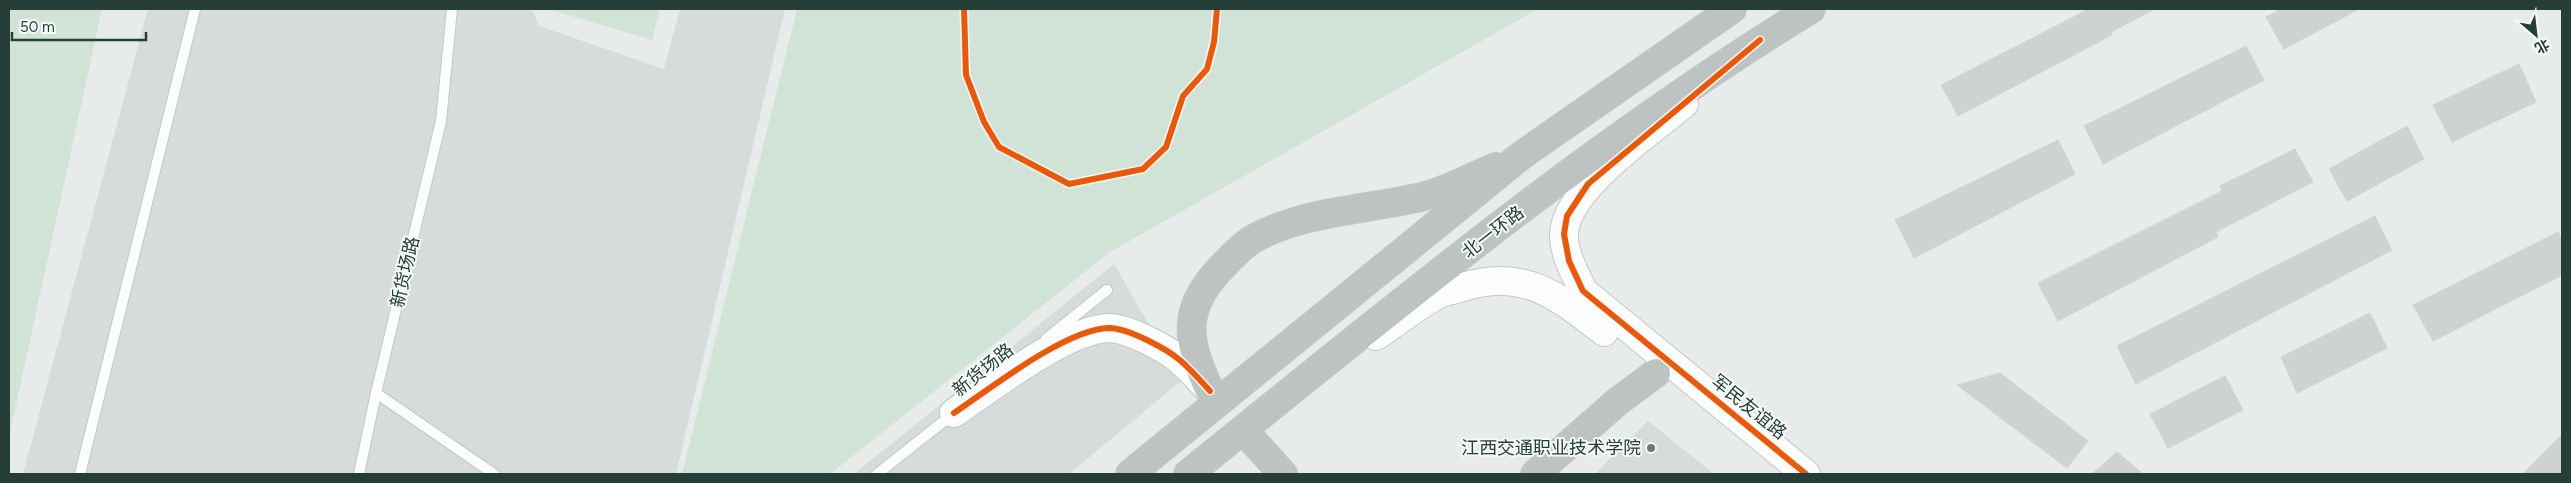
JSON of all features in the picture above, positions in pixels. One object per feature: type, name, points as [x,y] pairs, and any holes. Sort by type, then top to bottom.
[{"type":"highway","points":[[1130,474],[1522,155],[1732,9]]},
{"type":"highway","name":"北一环路","points":[[1188,474],[1500,226],[1612,142],[1760,40],[1811,9]]},
{"type":"highway","points":[[1210,391],[1198,366],[1191,342],[1192,315],[1204,287],[1251,240],[1288,224],[1427,195],[1522,155]]},
{"type":"highway","points":[[1535,474],[1617,402],[1664,368]]},
{"type":"highway","points":[[1254,442],[1283,474]]},
{"type":"street","points":[[1664,368],[1583,291],[1569,262],[1564,234],[1567,216],[1588,184],[1760,40]]},
{"type":"street","points":[[1282,398],[1438,295],[1478,282],[1504,279],[1532,285],[1566,302],[1664,368]]},
{"type":"street","points":[[954,413],[1068,340],[1090,332],[1110,328],[1126,331],[1180,360],[1210,391]]},
{"type":"street","name":"军民友谊路","points":[[1664,368],[1780,474]]},
{"type":"street","name":"军民友谊路","points":[[1664,368],[1806,474]]},
{"type":"lane","points":[[80,474],[195,9]]},
{"type":"lane","name":"新货场路","points":[[359,474],[376,393],[440,121],[452,9]]},
{"type":"lane","name":"新货场路","points":[[878,474],[1107,290]]},
{"type":"lane","points":[[376,393],[494,474]]},
{"type":"shaded area","points":[[148,9],[532,9],[539,26],[664,69],[680,9],[785,9],[676,474],[23,474]]},
{"type":"shaded area","points":[[1114,264],[1181,381],[1069,474],[854,474]]},
{"type":"shaded area","name":"江西交通职业技术学院","points":[[1648,421],[1714,474],[1595,474]]},
{"type":"green space","points":[[9,9],[102,9],[9,437]]},
{"type":"green space","points":[[548,9],[660,9],[652,40]]},
{"type":"green space","points":[[797,9],[1538,9],[1110,252],[830,474],[682,474]]},
{"type":"building","points":[[2089,9],[2155,9],[2111,32],[2112,35],[1958,116],[1941,85]]},
{"type":"building","points":[[2281,9],[2359,9],[2284,49],[2266,17]]},
{"type":"building","points":[[2246,46],[2264,80],[2103,164],[2084,126]]},
{"type":"building","points":[[2519,64],[2536,102],[2452,142],[2433,105]]},
{"type":"building","points":[[2407,126],[2424,159],[2347,201],[2329,169]]},
{"type":"building","points":[[2058,140],[2075,174],[1914,258],[1895,220]]},
{"type":"building","points":[[2295,149],[2313,182],[2216,232],[2218,237],[2058,321],[2038,283],[2222,191],[2220,186]]},
{"type":"building","points":[[2375,216],[2392,250],[2136,384],[2117,346]]},
{"type":"building","points":[[2558,232],[2562,240],[2562,275],[2433,341],[2413,305]]},
{"type":"building","points":[[2370,313],[2387,348],[2297,393],[2281,357]]},
{"type":"building","points":[[2000,373],[2088,441],[2067,468],[1957,385]]},
{"type":"building","points":[[2225,376],[2243,410],[2168,448],[2150,414]]},
{"type":"building","points":[[2562,434],[2562,474],[2523,474]]},
{"type":"building","points":[[2117,452],[2143,474],[2092,474]]},
{"type":"tunnel","points":[[1210,391],[1254,442]]},
{"type":"cycle path","points":[[964,9],[966,75],[984,122],[999,147],[1069,184],[1143,169],[1166,147],[1183,96],[1207,69],[1214,42],[1217,9]]},
{"type":"cycle path","points":[[1760,40],[1588,184],[1567,216],[1564,234],[1569,261],[1583,291],[1806,474]]},
{"type":"cycle path","points":[[954,413],[1008,375],[1051,349],[1072,338],[1092,331],[1109,328],[1126,331],[1167,351],[1185,364],[1210,391]]},
{"type":"place","name":"江西交通职业技术学院","points":[[1651,448]]}]
